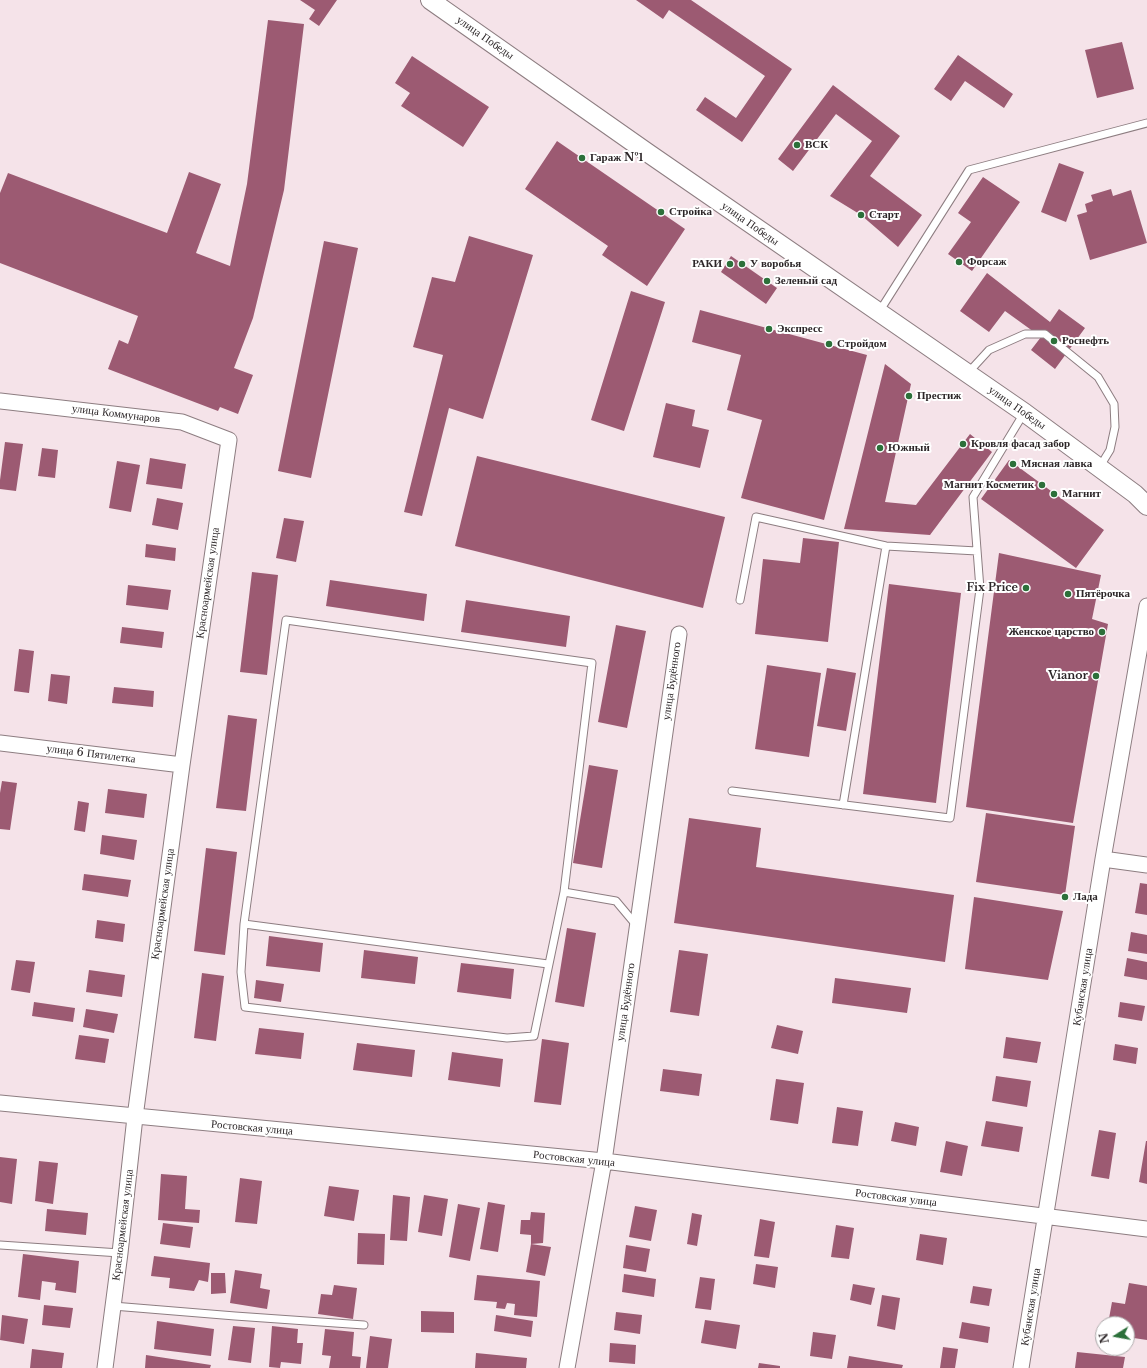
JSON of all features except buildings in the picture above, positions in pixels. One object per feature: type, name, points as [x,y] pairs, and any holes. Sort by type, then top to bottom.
[{"type":"street","name":"улица Победы","points":[[430,0],[1024,413],[1135,494],[1147,506]]},
{"type":"street","name":"улица Коммунаров","points":[[0,401],[182,422],[229,440]]},
{"type":"street","name":"Красноармейская улица","points":[[104,1368],[120,1253],[135,1117],[182,765],[229,440]]},
{"type":"street","name":"Кубанская улица","points":[[1022,1368],[1103,859],[1147,606]]},
{"type":"street","name":"улица Будённого","points":[[567,1368],[604,1161],[679,634]]},
{"type":"street","name":"улица 6 Пятилетка","points":[[0,744],[182,765]]},
{"type":"street","points":[[1103,859],[1147,865]]},
{"type":"street","name":"Ростовская улица","points":[[0,1103],[604,1161],[1147,1229]]},
{"type":"lane","points":[[879,312],[969,170],[1147,123]]},
{"type":"lane","points":[[967,374],[989,350],[1025,334],[1045,334],[1098,377],[1114,404],[1115,426],[1110,450],[1099,468]]},
{"type":"lane","points":[[732,791],[950,818],[980,589],[973,497],[1024,413]]},
{"type":"lane","points":[[740,600],[756,517],[886,546],[977,551]]},
{"type":"lane","points":[[842,805],[886,546]]},
{"type":"lane","points":[[286,620],[592,663],[564,892],[534,1036],[507,1038],[245,1006],[241,972],[244,924],[286,620]]},
{"type":"lane","points":[[564,892],[616,901],[637,927]]},
{"type":"lane","points":[[244,924],[548,964]]},
{"type":"lane","points":[[0,1245],[120,1253]]},
{"type":"lane","points":[[113,1306],[364,1325]]},
{"type":"place","name":"ВСК","points":[[797,145]]},
{"type":"place","name":"Гараж №1","points":[[582,158]]},
{"type":"place","name":"Стройка","points":[[661,212]]},
{"type":"place","name":"Старт","points":[[861,215]]},
{"type":"place","name":"Форсаж","points":[[959,262]]},
{"type":"place","name":"РАКИ","points":[[730,264]]},
{"type":"place","name":"У воробья","points":[[742,264]]},
{"type":"place","name":"Зеленый сад","points":[[767,281]]},
{"type":"place","name":"Экспресс","points":[[769,329]]},
{"type":"place","name":"Роснефть","points":[[1054,341]]},
{"type":"place","name":"Стройдом","points":[[829,344]]},
{"type":"place","name":"Престиж","points":[[909,396]]},
{"type":"place","name":"Кровля фасад забор","points":[[963,444]]},
{"type":"place","name":"Южный","points":[[880,448]]},
{"type":"place","name":"Мясная лавка","points":[[1013,464]]},
{"type":"place","name":"Магнит Косметик","points":[[1042,485]]},
{"type":"place","name":"Магнит","points":[[1054,494]]},
{"type":"place","name":"Fix Price","points":[[1026,588]]},
{"type":"place","name":"Пятёрочка","points":[[1068,594]]},
{"type":"place","name":"Женское царство","points":[[1102,632]]},
{"type":"place","name":"Vianor","points":[[1096,676]]},
{"type":"place","name":"Лада","points":[[1065,897]]}]
